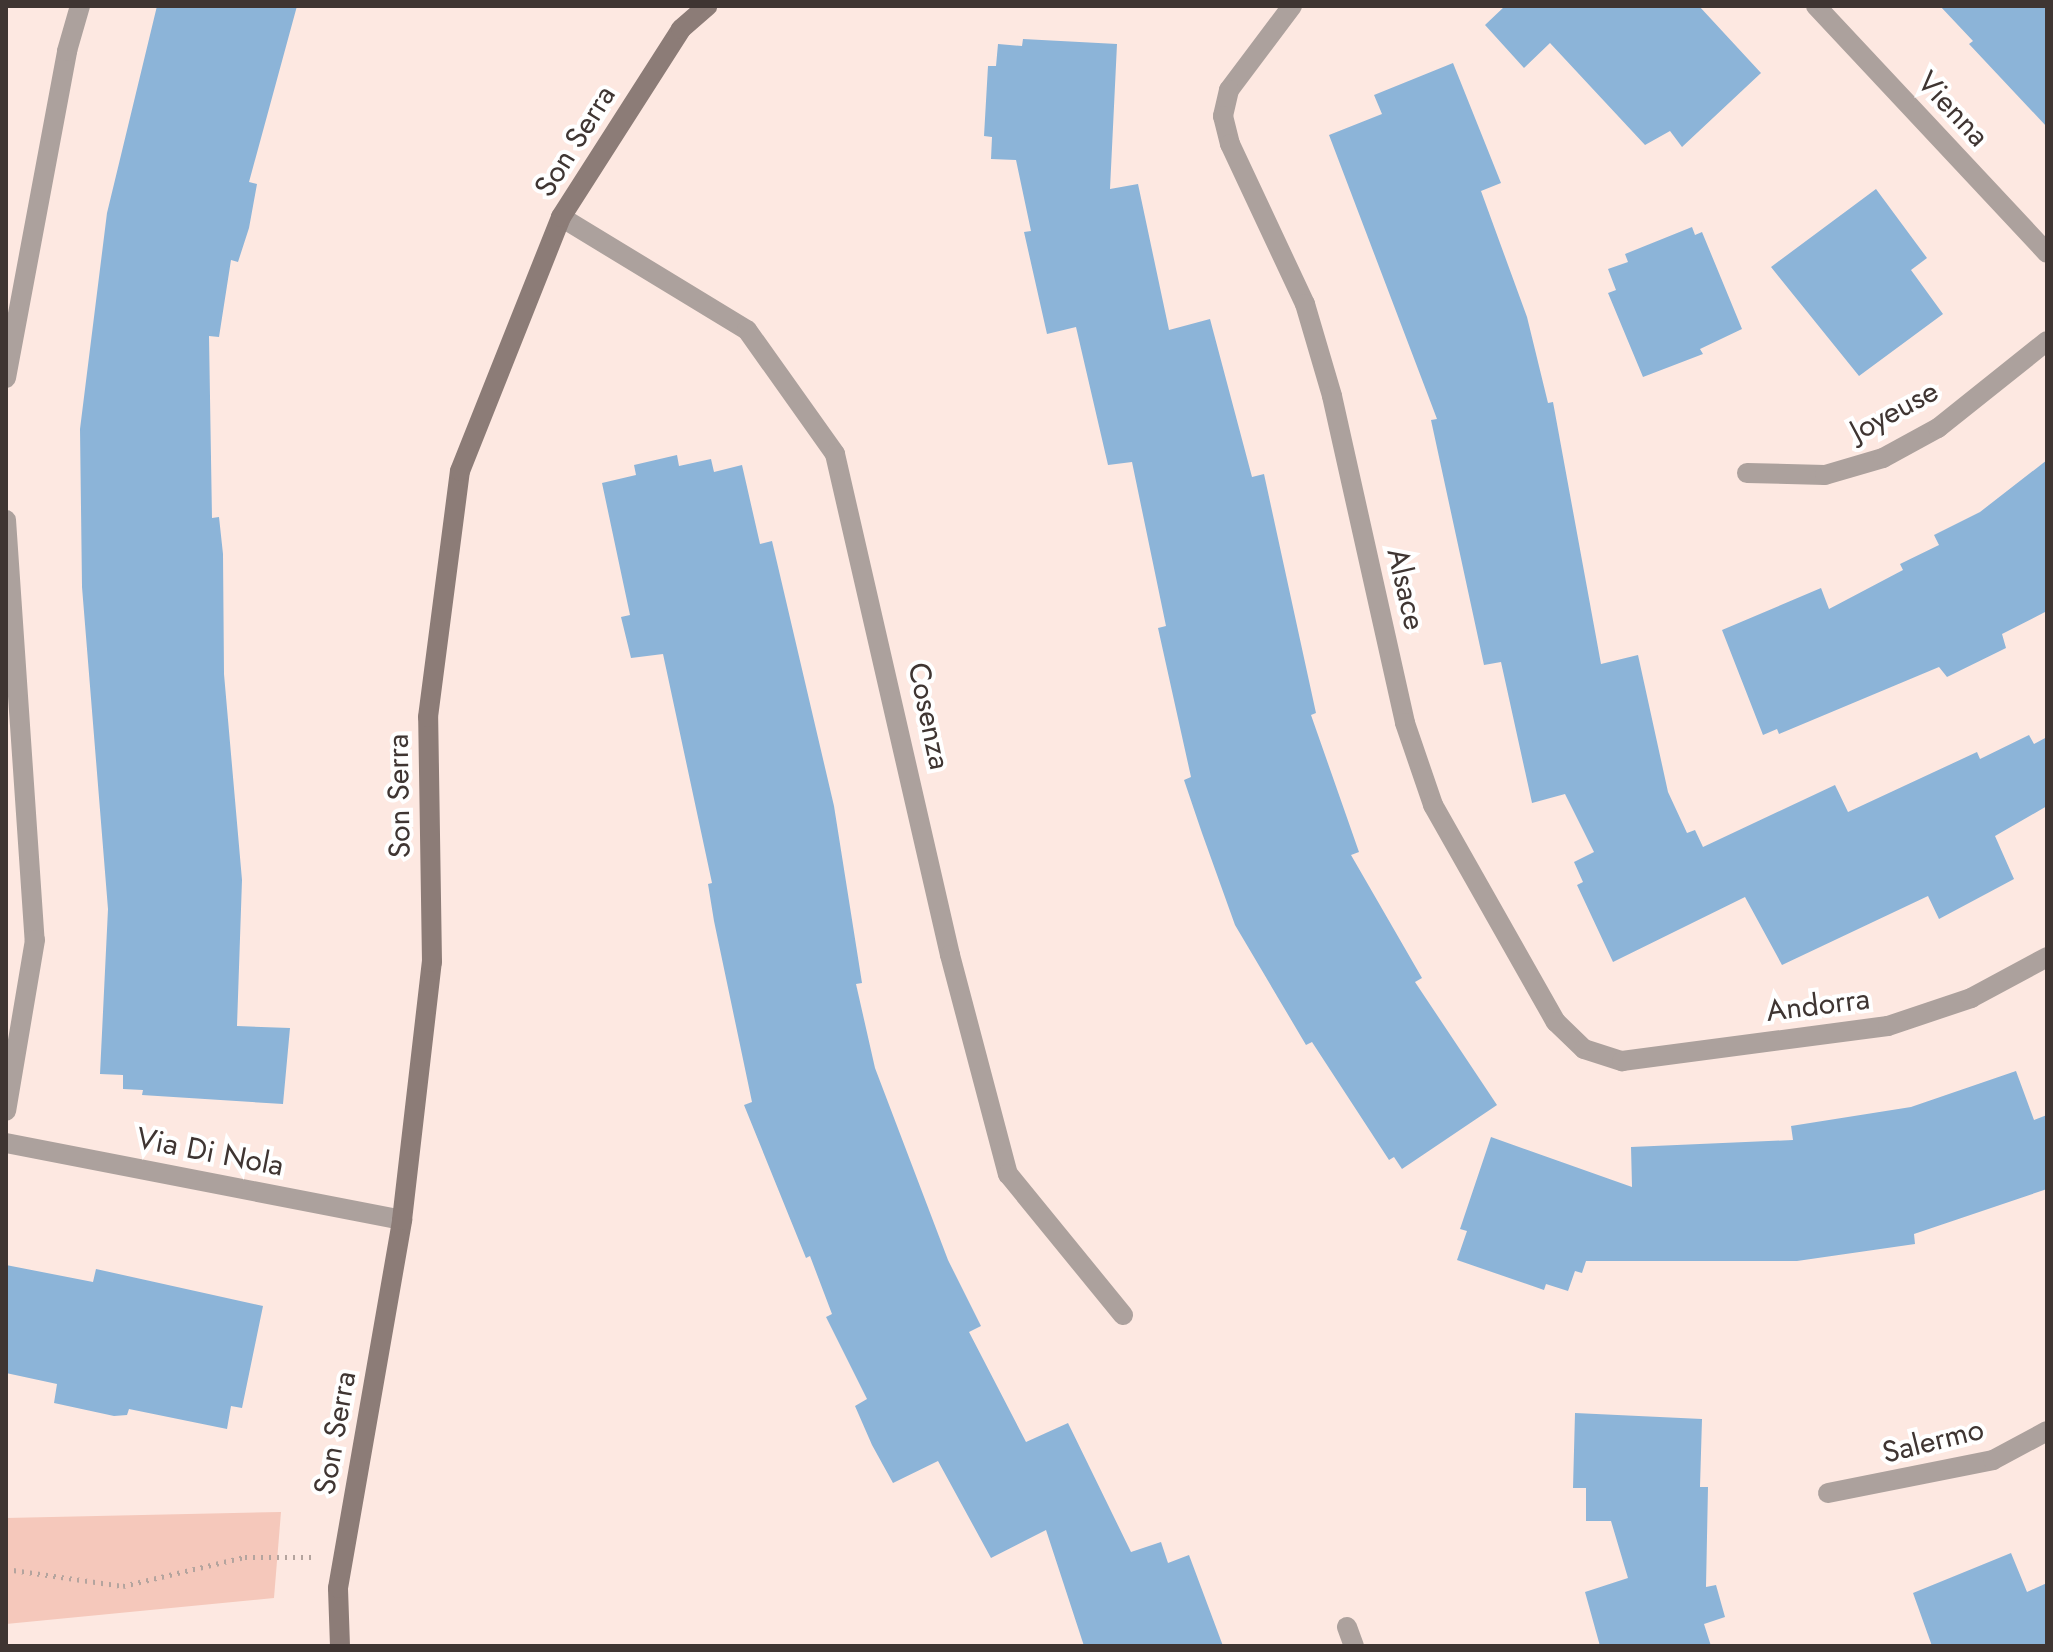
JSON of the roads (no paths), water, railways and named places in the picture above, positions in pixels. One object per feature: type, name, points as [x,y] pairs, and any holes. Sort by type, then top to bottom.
[{"type":"street","points":[[6,378],[67,51],[80,6]]},
{"type":"street","name":"Son Serra","points":[[340,1646],[338,1588],[402,1220],[432,962],[428,717],[460,471],[561,217],[681,29],[707,6]]},
{"type":"street","name":"Alsace","points":[[1292,6],[1229,90],[1223,116],[1230,144],[1305,304],[1332,396],[1405,723],[1433,805],[1556,1022],[1584,1049]]},
{"type":"street","name":"Vienna","points":[[1816,6],[2047,253]]},
{"type":"street","name":"Cosenza","points":[[561,217],[747,330],[835,454],[950,955],[1008,1174],[1123,1315]]},
{"type":"street","name":"Joyeuse","points":[[1747,473],[1825,475],[1883,458],[1938,428],[2047,341]]},
{"type":"street","points":[[6,520],[35,940],[6,1111]]},
{"type":"street","name":"Andorra","points":[[1584,1049],[1622,1061],[1888,1026],[1971,998],[2047,957]]},
{"type":"street","name":"Via Di Nola","points":[[6,1143],[402,1220]]},
{"type":"street","name":"Salermo","points":[[1828,1493],[1993,1460],[2047,1431]]}]
